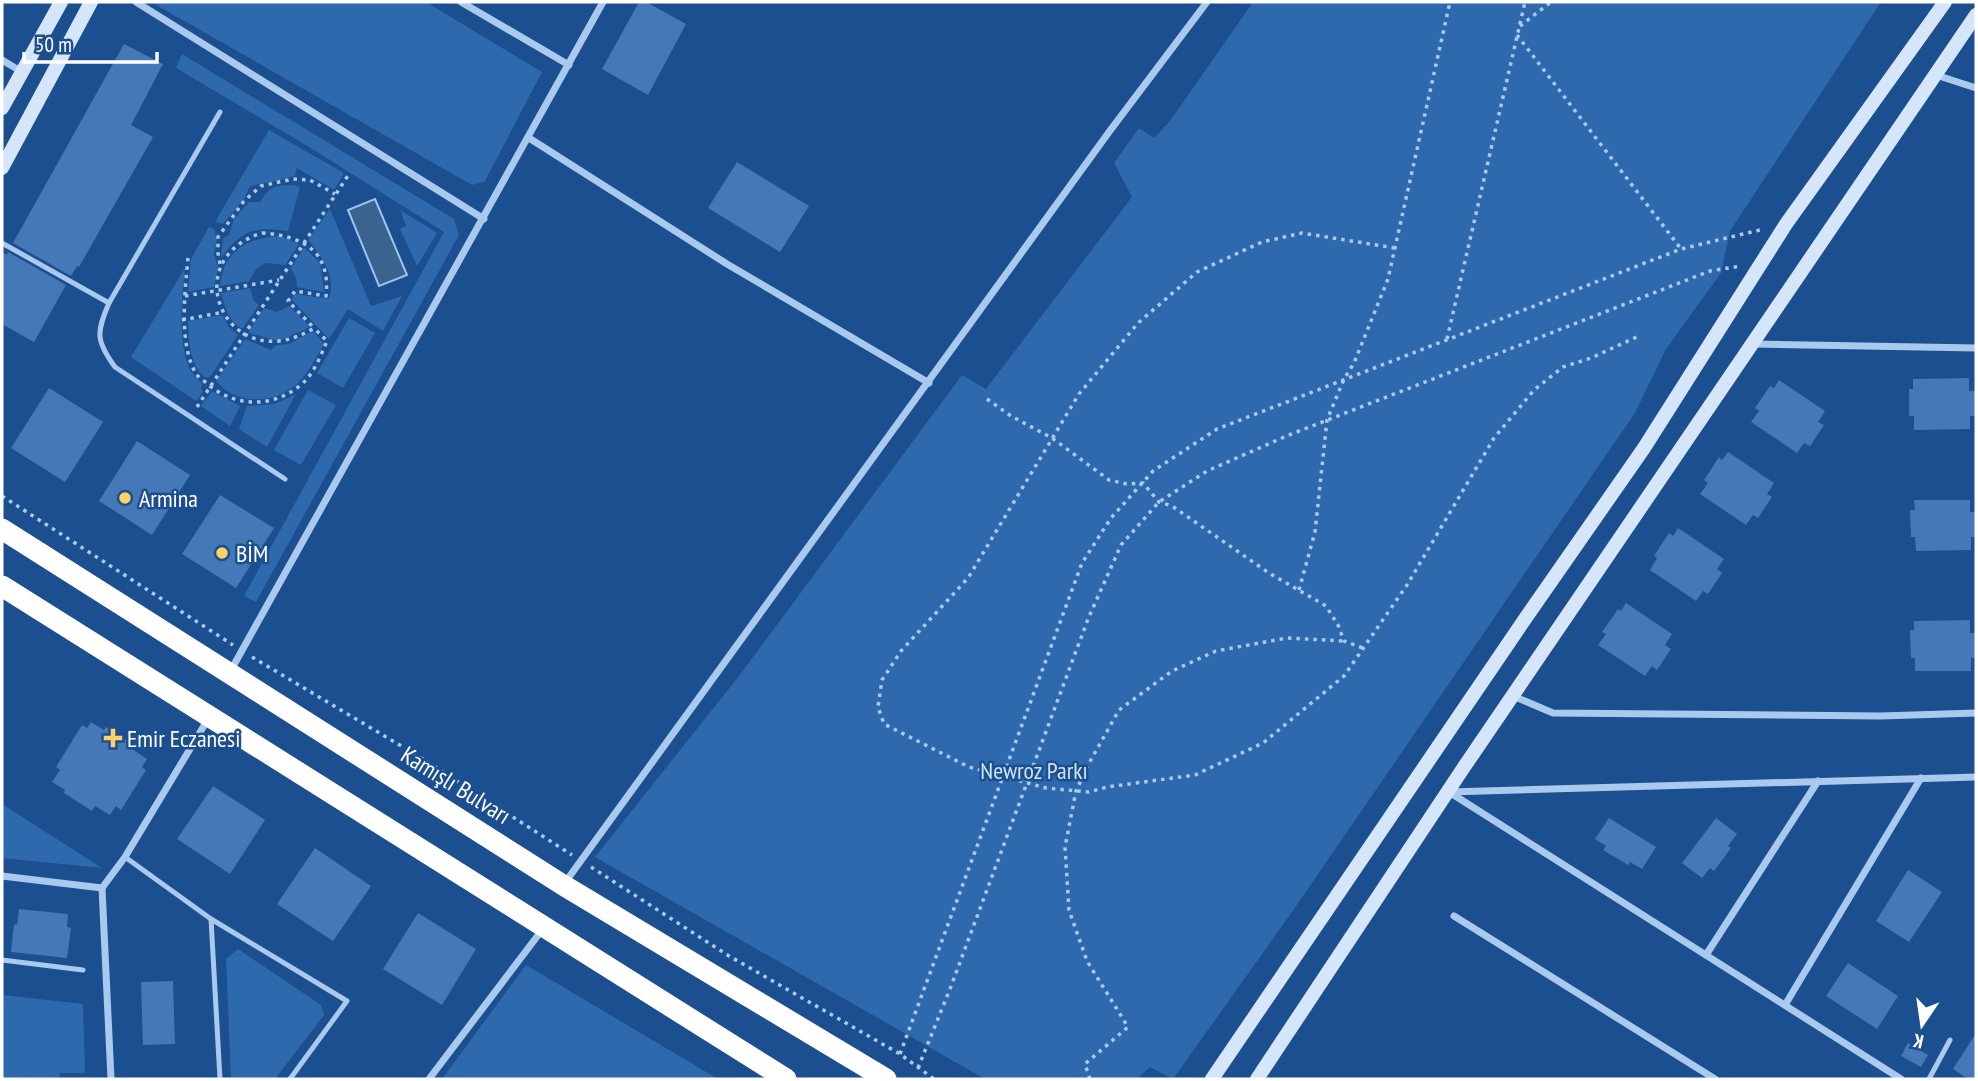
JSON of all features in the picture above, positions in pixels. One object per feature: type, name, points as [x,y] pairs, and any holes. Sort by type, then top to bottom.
[{"type":"highway","name":"Kamışlı Bulvarı","points":[[2,529],[564,885],[886,1079]]},
{"type":"highway","points":[[2,586],[786,1079]]},
{"type":"main road","points":[[2,108],[61,2]]},
{"type":"main road","points":[[2,168],[91,2]]},
{"type":"main road","points":[[1212,1079],[1644,448],[1786,224],[1945,2]]},
{"type":"main road","points":[[1257,1079],[1448,792],[1976,15]]},
{"type":"street","points":[[136,2],[484,219]]},
{"type":"street","points":[[461,2],[569,65]]},
{"type":"street","points":[[229,673],[603,2]]},
{"type":"street","points":[[564,885],[1109,132],[1207,2]]},
{"type":"street","points":[[2,60],[22,72]]},
{"type":"street","points":[[1936,75],[1976,88]]},
{"type":"street","points":[[529,138],[727,264],[929,383]]},
{"type":"street","points":[[1752,344],[1976,348]]},
{"type":"street","points":[[1513,696],[1553,713],[1881,716],[1976,713]]},
{"type":"street","points":[[111,1079],[102,888],[124,857],[209,716]]},
{"type":"street","points":[[1448,792],[1976,777]]},
{"type":"street","points":[[1785,1005],[1921,778]]},
{"type":"street","points":[[1706,955],[1818,781]]},
{"type":"street","points":[[1448,792],[1901,1079]]},
{"type":"street","points":[[2,876],[102,888]]},
{"type":"street","points":[[1454,916],[1715,1079]]},
{"type":"street","points":[[429,1079],[545,927]]},
{"type":"lane","points":[[219,112],[108,303],[100,323],[98,338],[102,350],[115,367],[285,479]]},
{"type":"lane","points":[[2,243],[108,303]]},
{"type":"lane","points":[[124,857],[211,919],[347,1001],[290,1079]]},
{"type":"lane","points":[[211,919],[220,1079]]},
{"type":"lane","points":[[2,960],[83,970]]},
{"type":"lane","points":[[1929,1079],[1950,1040]]},
{"type":"path","points":[[1299,590],[1315,532],[1328,420],[1388,279],[1450,2]]},
{"type":"path","points":[[1447,339],[1525,2]]},
{"type":"path","points":[[1518,27],[1551,2]]},
{"type":"path","points":[[1517,35],[1681,249]]},
{"type":"path","points":[[191,417],[349,174]]},
{"type":"path","points":[[314,328],[283,342],[265,342],[243,335],[226,318],[217,290],[220,264],[218,237],[244,201],[261,186],[293,179],[310,180],[335,195]]},
{"type":"path","points":[[900,1054],[1082,563],[1111,519],[1153,471],[1217,429],[1344,379],[1681,249],[1786,224]]},
{"type":"path","points":[[188,258],[183,320],[188,352],[198,376],[234,400],[247,403],[267,401],[289,393],[305,381],[327,341],[288,301],[295,291],[326,296],[328,281],[323,263],[304,242],[287,235],[262,233],[244,239],[231,249],[220,264]]},
{"type":"path","points":[[1395,248],[1302,233],[1262,242],[1197,272],[1138,323],[1079,394],[968,578],[901,651],[882,680],[878,707],[884,724],[969,767],[1027,783],[1089,792],[1195,775],[1263,743],[1344,676],[1408,585],[1494,438],[1534,390],[1563,367],[1591,358],[1641,335]]},
{"type":"path","points":[[918,1068],[1088,619],[1121,545],[1159,502],[1207,471],[1328,420],[1710,271],[1761,263]]},
{"type":"path","points":[[185,296],[279,280]]},
{"type":"path","points":[[183,320],[224,312]]},
{"type":"path","points":[[987,400],[1052,438],[1109,480],[1127,484],[1143,483]]},
{"type":"path","points":[[1143,483],[1159,502],[1172,506],[1269,573],[1326,606],[1344,641]]},
{"type":"path","points":[[2,496],[243,651],[418,756],[729,956],[900,1054],[934,1079]]},
{"type":"path","points":[[1090,1079],[1084,1064],[1128,1027],[1087,961],[1069,910],[1065,847],[1076,791],[1119,710],[1172,671],[1216,651],[1287,638],[1344,641],[1363,648]]},
{"type":"green space","points":[[151,2],[426,2],[542,72],[485,181],[472,185]]},
{"type":"green space","name":"Newroz Parkı","points":[[1253,2],[1881,2],[1730,231],[1721,273],[1666,349],[1635,413],[1292,912],[1173,1079],[1150,1067],[1137,1079],[985,1079],[595,857],[739,676],[962,375],[986,389],[1132,197],[1114,163],[1139,128],[1154,138],[1170,121]]},
{"type":"green space","points":[[182,54],[454,219],[459,235],[256,602],[244,596],[444,232],[176,68]]},
{"type":"green space","points":[[269,130],[344,173],[334,190],[297,168],[295,175],[291,177],[249,187],[245,198],[223,224],[215,222]]},
{"type":"green space","points":[[292,185],[300,187],[288,231],[266,229],[249,232],[235,241],[221,258],[223,238],[229,235],[234,219],[249,202],[260,202],[273,188]]},
{"type":"green space","points":[[330,209],[371,306],[402,296],[383,331],[348,309],[329,339],[292,300],[295,294],[329,299],[331,282],[327,267],[308,240]]},
{"type":"green space","points":[[400,210],[437,233],[417,266],[400,229],[406,226]]},
{"type":"green space","points":[[209,227],[214,229],[217,239],[214,254],[218,267],[214,287],[188,292],[191,259]]},
{"type":"green space","points":[[280,236],[299,244],[285,265],[265,263],[256,269],[249,281],[220,286],[226,264],[239,249],[247,243]]},
{"type":"green space","points":[[304,247],[320,263],[324,292],[297,287],[291,268]]},
{"type":"green space","points":[[185,268],[182,335],[191,371],[202,384],[203,392],[196,401],[131,357]]},
{"type":"green space","points":[[250,288],[254,301],[259,305],[242,329],[231,318],[221,293]]},
{"type":"green space","points":[[289,306],[308,328],[279,341],[248,333],[264,308],[277,312]]},
{"type":"green space","points":[[222,315],[238,335],[210,377],[206,378],[193,360],[188,321]]},
{"type":"green space","points":[[349,318],[375,333],[343,388],[317,373]]},
{"type":"green space","points":[[313,331],[324,344],[312,366],[287,392],[255,400],[234,395],[216,381],[245,339],[271,350],[276,345],[289,344]]},
{"type":"green space","points":[[308,390],[336,405],[301,465],[274,450]]},
{"type":"green space","points":[[212,391],[240,406],[230,426],[201,406]]},
{"type":"green space","points":[[296,394],[267,447],[239,429],[247,406],[275,404]]},
{"type":"green space","points":[[2,804],[102,868],[2,858]]},
{"type":"green space","points":[[238,949],[321,1005],[324,1015],[275,1079],[231,1079],[226,959]]},
{"type":"green space","points":[[526,965],[718,1079],[442,1079]]},
{"type":"green space","points":[[2,995],[83,1004],[85,1073],[60,1073],[59,1079],[2,1079]]},
{"type":"shaded area","points":[[375,199],[407,275],[379,286],[348,210]]},
{"type":"building","points":[[639,2],[646,2],[686,24],[648,95],[602,69]]},
{"type":"building","points":[[124,44],[163,64],[131,125],[153,137],[79,267],[77,266],[71,276],[13,243]]},
{"type":"building","points":[[737,162],[809,206],[780,252],[708,208]]},
{"type":"building","points":[[2,252],[7,255],[8,252],[66,285],[34,342],[2,324]]},
{"type":"building","points":[[1969,378],[1969,391],[1976,391],[1976,416],[1970,416],[1970,429],[1914,430],[1914,416],[1909,416],[1909,389],[1913,389],[1913,379]]},
{"type":"building","points":[[1779,380],[1825,411],[1818,422],[1824,425],[1810,446],[1804,443],[1797,453],[1751,422],[1759,411],[1755,408],[1770,386],[1774,388]]},
{"type":"building","points":[[49,388],[103,422],[65,482],[11,448]]},
{"type":"building","points":[[137,441],[190,475],[152,535],[99,501]]},
{"type":"building","points":[[1728,452],[1774,483],[1767,494],[1772,497],[1758,518],[1753,515],[1746,525],[1700,494],[1708,483],[1704,480],[1719,457],[1722,460]]},
{"type":"building","points":[[220,495],[274,528],[236,588],[182,554]]},
{"type":"building","points":[[1914,500],[1970,500],[1970,512],[1976,512],[1976,537],[1971,537],[1971,550],[1916,551],[1915,537],[1911,537],[1910,510],[1915,510]]},
{"type":"building","points":[[1678,528],[1724,559],[1717,569],[1722,573],[1708,594],[1703,591],[1696,601],[1650,570],[1657,558],[1654,556],[1669,533],[1673,536]]},
{"type":"building","points":[[1626,603],[1672,634],[1665,645],[1671,649],[1657,670],[1652,666],[1645,676],[1598,645],[1606,634],[1602,632],[1618,609],[1621,611]]},
{"type":"building","points":[[1970,620],[1970,633],[1976,633],[1976,658],[1971,658],[1971,671],[1915,671],[1915,658],[1911,658],[1910,630],[1914,630],[1914,621]]},
{"type":"building","points":[[91,722],[104,730],[106,727],[134,745],[132,749],[147,759],[142,767],[146,770],[121,810],[116,806],[110,815],[95,806],[92,811],[52,782],[60,770],[56,767],[82,725],[87,728]]},
{"type":"building","points":[[213,786],[265,820],[230,874],[177,839]]},
{"type":"building","points":[[1609,818],[1656,847],[1642,869],[1630,862],[1628,865],[1603,850],[1606,846],[1595,839]]},
{"type":"building","points":[[1716,818],[1737,834],[1728,846],[1731,848],[1714,871],[1710,868],[1702,878],[1682,863]]},
{"type":"building","points":[[315,848],[371,886],[333,941],[277,904]]},
{"type":"building","points":[[1908,870],[1942,892],[1909,942],[1876,921]]},
{"type":"building","points":[[19,909],[68,914],[67,927],[71,928],[67,958],[11,952],[14,924],[17,925]]},
{"type":"building","points":[[418,913],[476,949],[442,1005],[383,969]]},
{"type":"building","points":[[1848,963],[1898,996],[1877,1029],[1826,996]]},
{"type":"building","points":[[173,981],[175,1044],[143,1045],[141,982]]},
{"type":"building","points":[[1976,1033],[1976,1079],[1968,1079],[1953,1069]]},
{"type":"building","points":[[1908,1043],[1928,1055],[1921,1067],[1901,1056]]},
{"type":"place","name":"Armina","points":[[125,498]]},
{"type":"place","name":"BİM","points":[[222,553]]},
{"type":"place","name":"Emir Eczanesi","points":[[113,738]]}]
